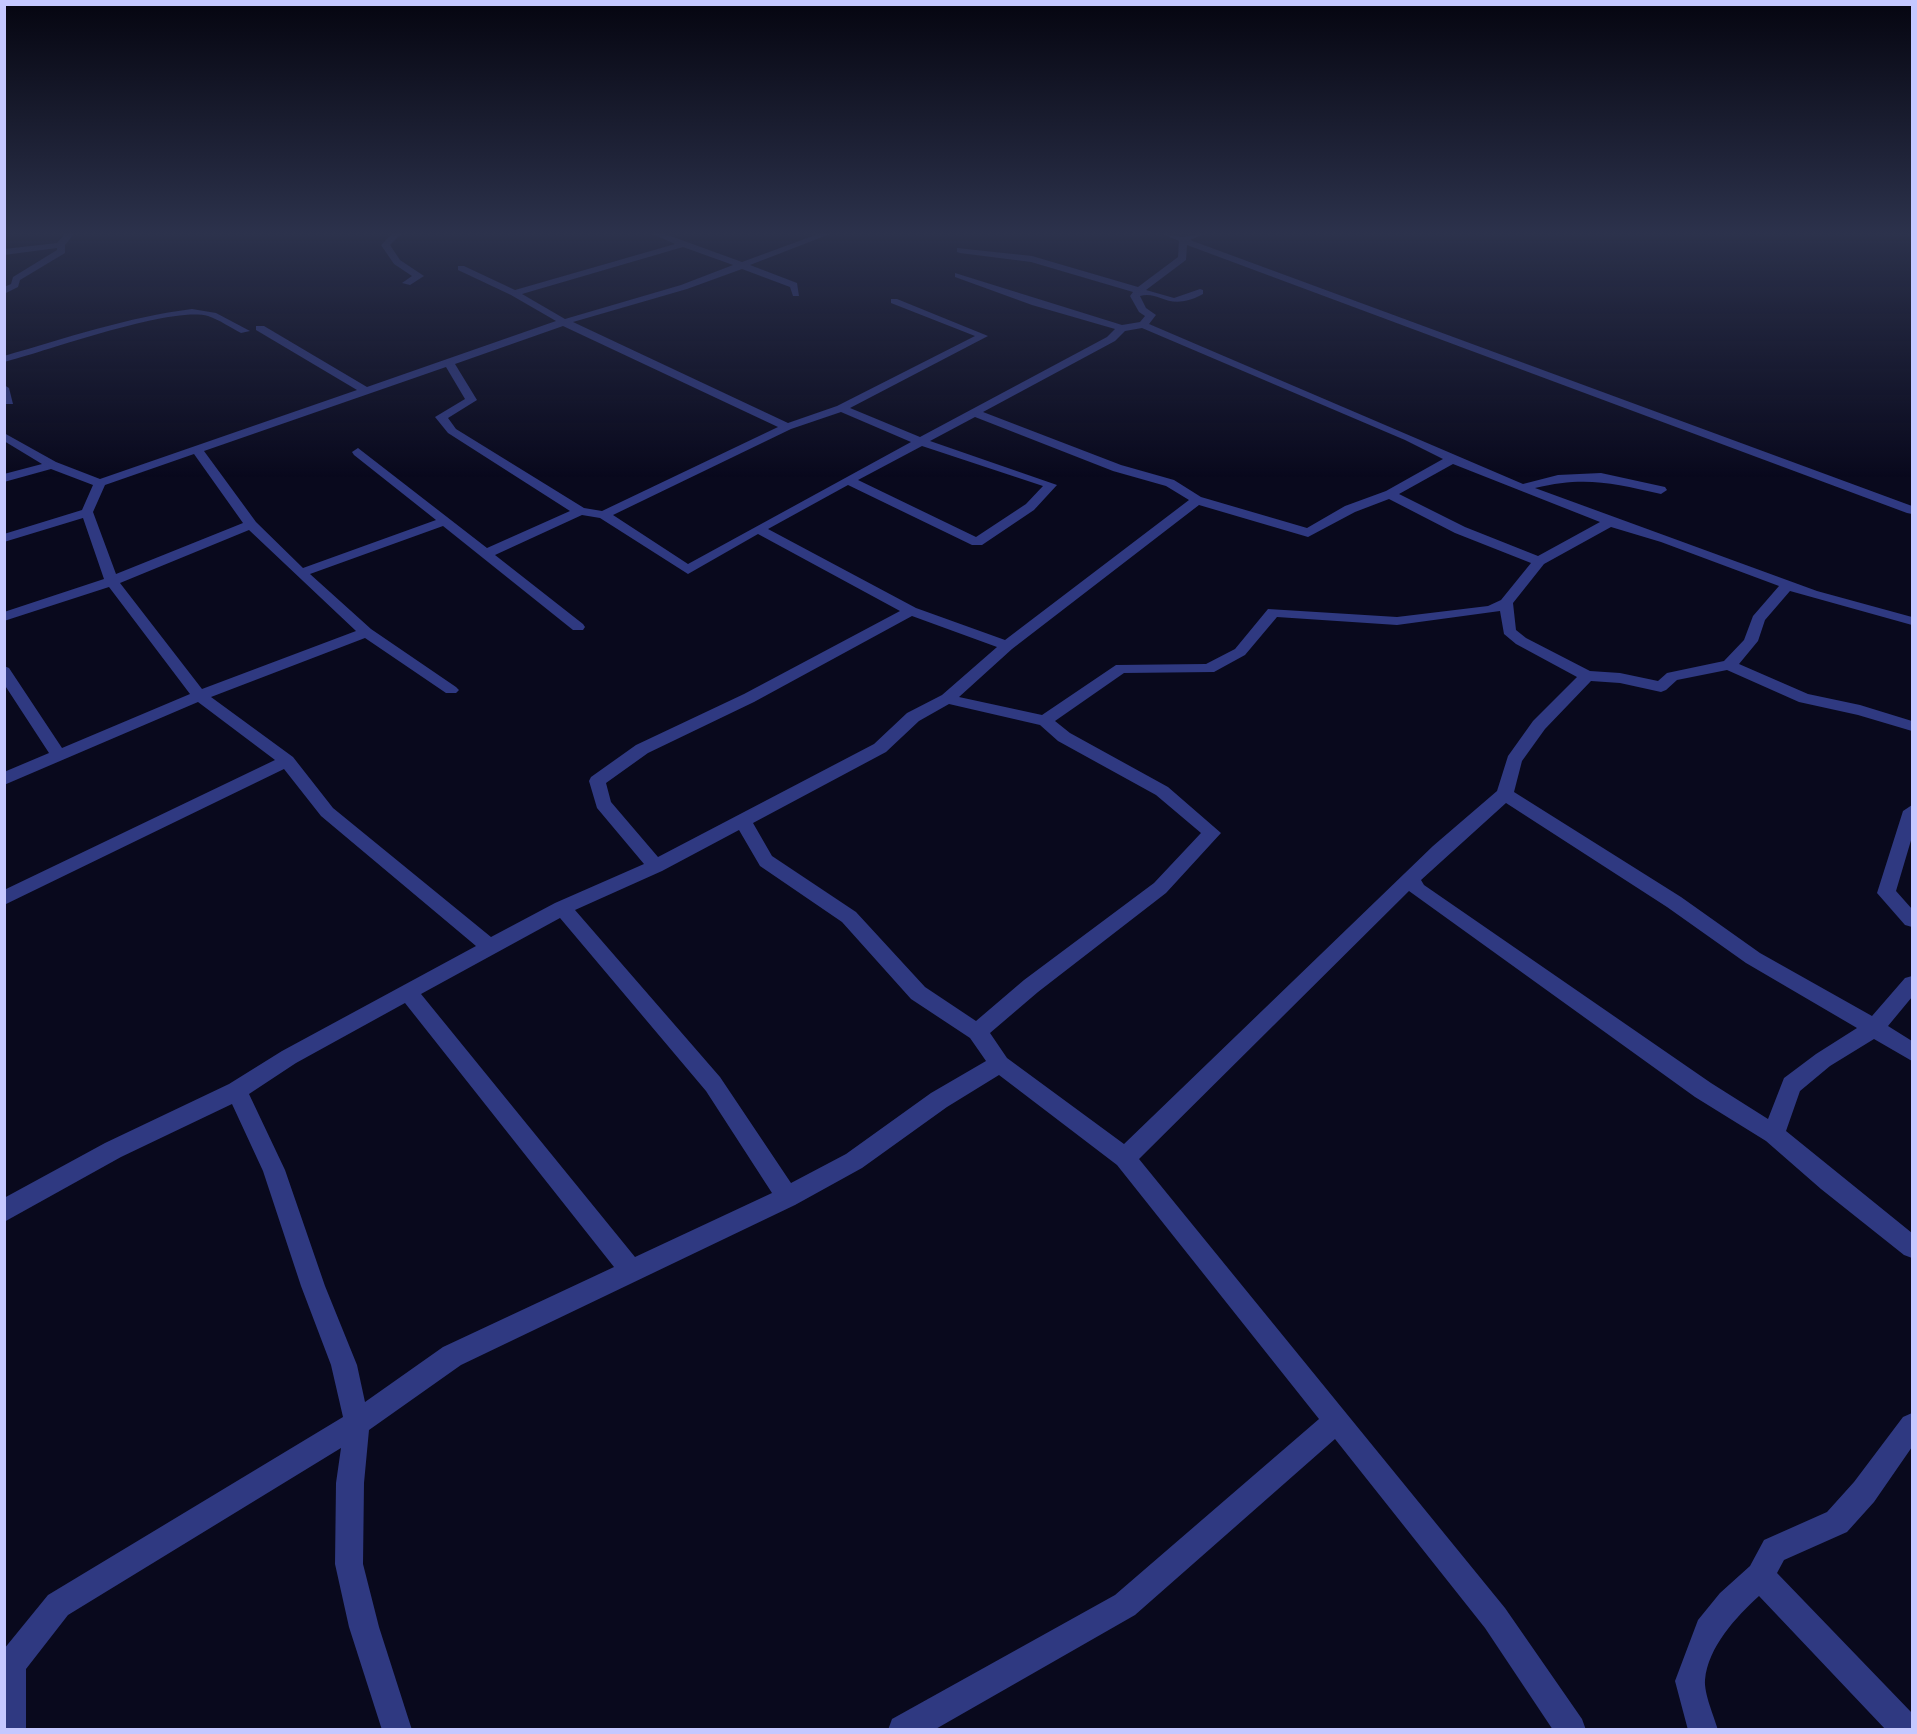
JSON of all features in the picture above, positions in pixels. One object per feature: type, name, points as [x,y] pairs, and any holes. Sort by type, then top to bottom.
[{"type":"street","points":[[4,359],[107,330],[174,315]]},
{"type":"street","points":[[211,315],[245,331]]},
{"type":"street","points":[[552,315],[787,427]]},
{"type":"street","points":[[4,436],[52,465],[100,483],[365,390],[589,315]]},
{"type":"street","points":[[604,515],[787,427],[841,408],[983,336],[929,315]]},
{"type":"street","points":[[1076,315],[1122,328],[1143,325],[1521,488],[1788,585],[1912,621]]},
{"type":"street","points":[[1143,325],[1151,315]]},
{"type":"street","points":[[1399,315],[1912,510]]},
{"type":"street","points":[[260,328],[365,390]]},
{"type":"street","points":[[448,363],[471,400],[441,417],[452,431],[580,511],[604,515],[688,570],[758,529],[1111,339],[1122,328]]},
{"type":"street","points":[[4,388],[9,402]]},
{"type":"street","points":[[841,408],[922,442],[1051,485],[1030,507],[977,542],[849,481]]},
{"type":"street","points":[[975,413],[1117,468],[1170,483],[1197,500],[1308,533],[1350,509],[1390,494],[1453,459]]},
{"type":"street","points":[[196,450],[251,525],[301,573],[366,632],[451,690]]},
{"type":"street","points":[[358,452],[488,553],[578,627]]},
{"type":"street","points":[[4,478],[52,465]]},
{"type":"street","points":[[1521,488],[1558,479],[1601,477],[1661,490]]},
{"type":"street","points":[[100,483],[87,512],[112,581],[199,696],[287,761],[327,812],[491,948]]},
{"type":"street","points":[[1390,494],[1460,530],[1539,561]]},
{"type":"street","points":[[4,1211],[113,1150],[237,1091],[289,1058],[409,994],[561,908],[656,867],[880,748],[913,717],[947,699],[1007,645],[1197,500]]},
{"type":"street","points":[[488,553],[580,511]]},
{"type":"street","points":[[4,538],[87,512]]},
{"type":"street","points":[[301,573],[445,521]]},
{"type":"street","points":[[1045,721],[1121,668],[1209,669],[1240,652],[1273,612],[1397,621],[1491,610],[1506,603],[1539,561],[1610,522]]},
{"type":"street","points":[[4,616],[112,581],[251,525]]},
{"type":"street","points":[[758,529],[911,611],[1007,645]]},
{"type":"street","points":[[1729,665],[1751,641],[1758,619],[1788,585]]},
{"type":"street","points":[[1506,603],[1509,631],[1521,642],[1587,676],[1620,678],[1661,687],[1672,676],[1729,665],[1804,698],[1912,726]]},
{"type":"street","points":[[656,867],[603,804],[597,781],[642,749],[749,698],[911,611]]},
{"type":"street","points":[[4,779],[199,696],[366,632]]},
{"type":"street","points":[[4,670],[59,756]]},
{"type":"street","points":[[1125,1158],[1411,879],[1505,794],[1514,760],[1532,734],[1587,676]]},
{"type":"street","points":[[947,699],[1045,721],[1064,737],[1162,791],[1212,833],[1160,888],[1031,986],[977,1032]]},
{"type":"street","points":[[4,898],[287,761]]},
{"type":"street","points":[[1505,794],[1674,902],[1753,958],[1912,1052]]},
{"type":"street","points":[[1912,811],[1886,893],[1912,920]]},
{"type":"street","points":[[743,820],[766,861],[849,917],[918,993],[977,1032],[1000,1064],[1125,1158],[1335,1422],[1495,1618],[1571,1730]]},
{"type":"street","points":[[1411,879],[1418,890],[1703,1090],[1774,1134],[1829,1182],[1912,1247]]},
{"type":"street","points":[[561,908],[713,1084],[758,1148],[787,1197]]},
{"type":"street","points":[[1774,1134],[1791,1085],[1823,1060],[1874,1028],[1912,984]]},
{"type":"street","points":[[409,994],[631,1270]]},
{"type":"street","points":[[11,1730],[11,1665],[58,1605],[357,1423],[452,1356],[787,1197],[854,1161],[939,1100],[1000,1064]]},
{"type":"street","points":[[237,1091],[274,1170],[313,1286],[344,1365],[357,1423],[350,1483],[349,1564],[364,1627],[397,1730]]},
{"type":"street","points":[[903,1730],[1125,1605],[1335,1422]]},
{"type":"street","points":[[1703,1730],[1690,1681],[1708,1630],[1730,1603],[1760,1576],[1774,1550],[1837,1522],[1864,1492],[1912,1426]]},
{"type":"street","points":[[1760,1576],[1908,1730]]}]
